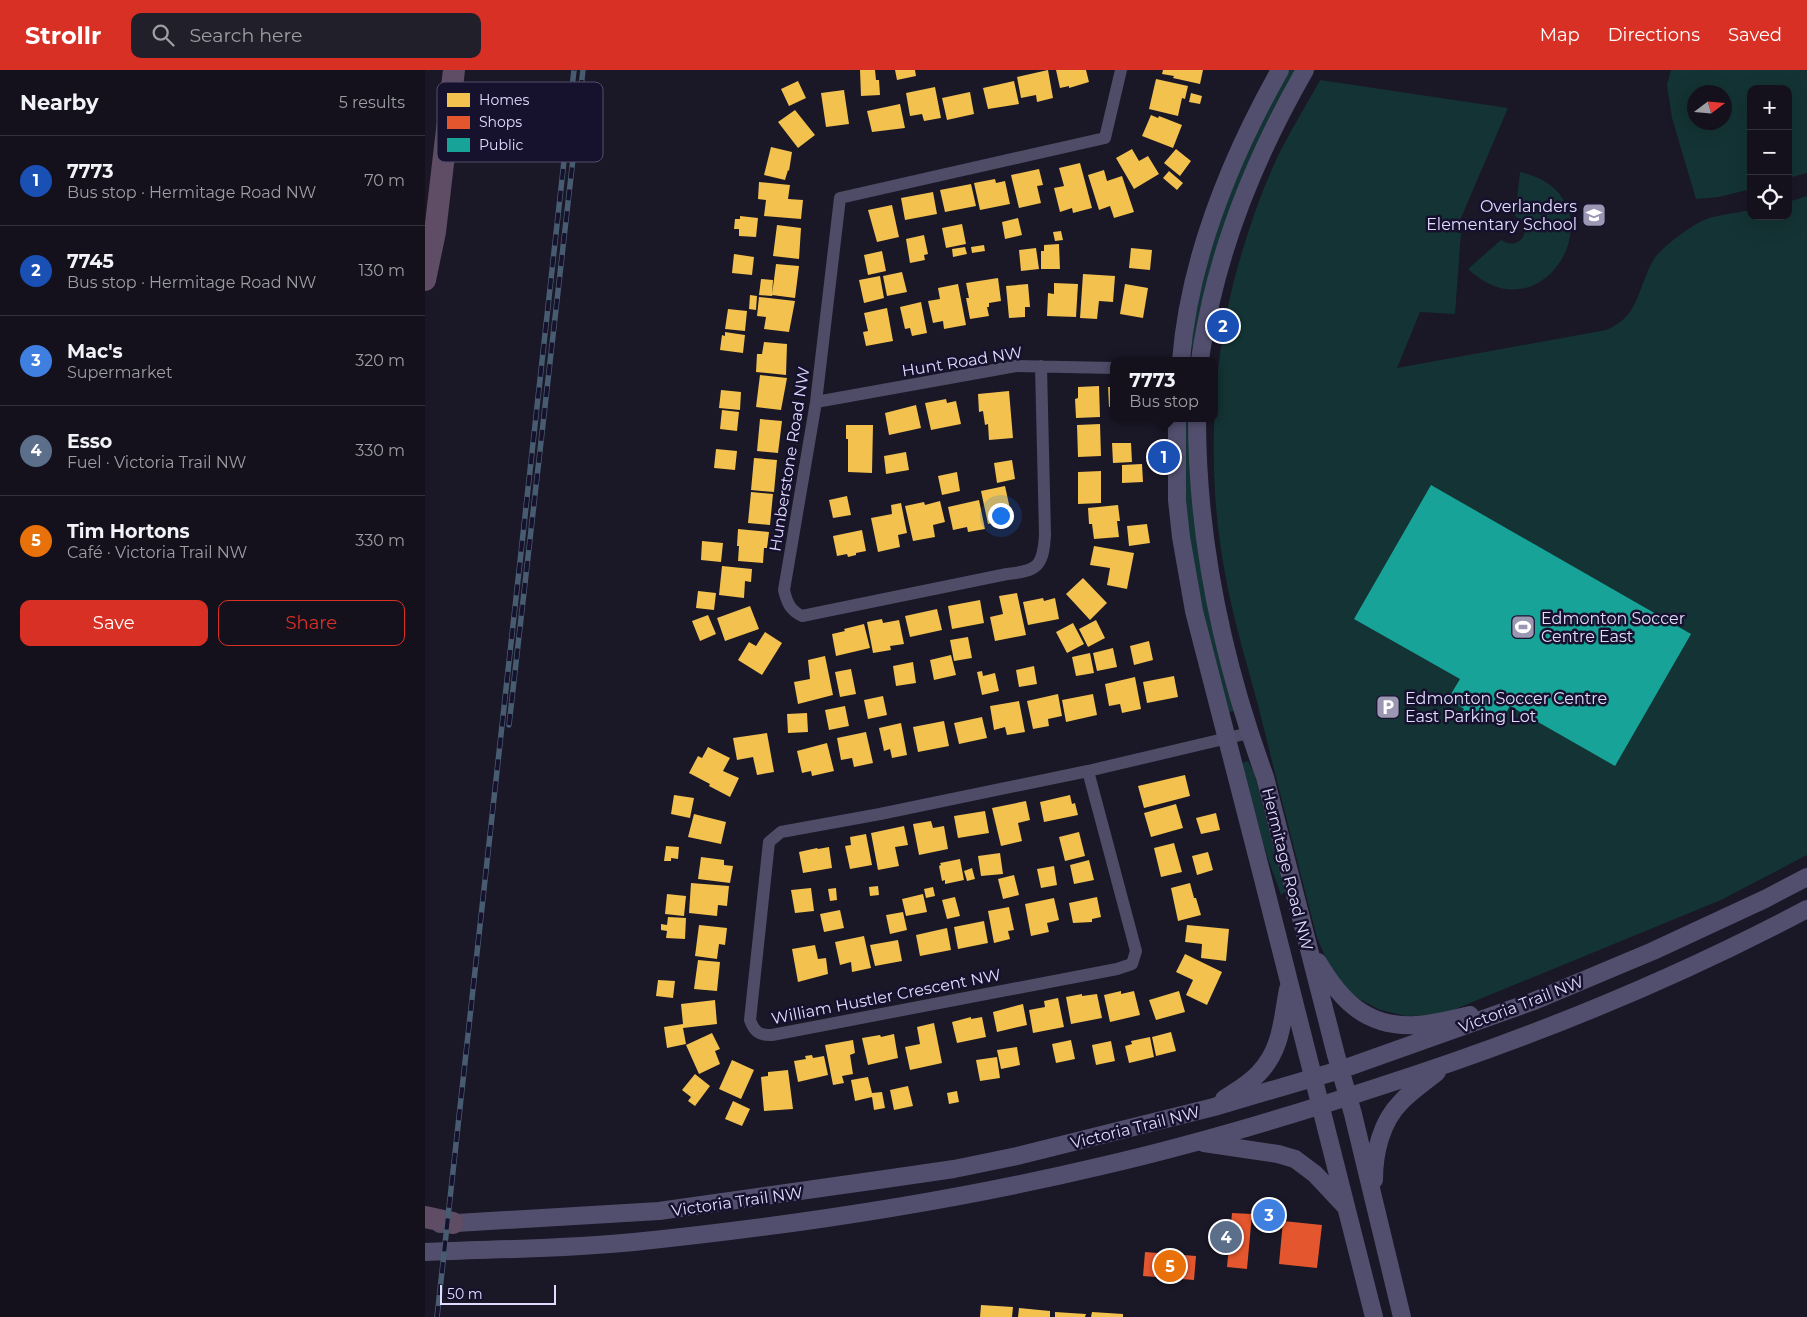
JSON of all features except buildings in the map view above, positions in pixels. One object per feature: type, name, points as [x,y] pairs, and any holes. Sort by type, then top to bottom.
[{"type":"highway","points":[[425,204],[437,137]]},
{"type":"highway","points":[[425,280],[435,232],[443,162]]},
{"type":"highway","points":[[425,1217],[453,1224]]},
{"type":"main road","points":[[1181,357],[1183,337],[1194,284],[1214,211],[1234,159],[1261,104],[1281,70]]},
{"type":"main road","points":[[1201,357],[1216,282],[1238,209],[1268,138],[1305,70]]},
{"type":"main road","name":"Hermitage Road NW","points":[[1177,422],[1177,500],[1186,574],[1193,611],[1374,1317]]},
{"type":"main road","name":"Hermitage Road NW","points":[[1197,422],[1199,488],[1213,593],[1249,733],[1265,777],[1348,1097],[1402,1317]]},
{"type":"main road","name":"Victoria Trail NW","points":[[425,1225],[659,1211],[885,1180],[1017,1156],[1214,1107],[1313,1079],[1534,1001],[1653,951],[1765,899],[1807,877]]},
{"type":"main road","points":[[1765,899],[1776,925]]},
{"type":"main road","name":"Victoria Trail NW","points":[[425,1252],[631,1242],[755,1227],[970,1194],[1088,1170],[1199,1142],[1321,1106],[1445,1065],[1551,1026],[1637,990],[1807,909]]},
{"type":"main road","points":[[1307,942],[1332,985],[1341,996],[1364,1014],[1390,1024],[1417,1025],[1534,1001]]},
{"type":"main road","points":[[1214,1107],[1248,1083],[1267,1063],[1280,1038],[1289,981]]},
{"type":"main road","points":[[1374,1201],[1374,1164],[1385,1124],[1400,1102],[1445,1065]]},
{"type":"main road","points":[[1199,1142],[1278,1154],[1295,1160],[1315,1174],[1347,1208]]},
{"type":"street","name":"Hunberstone Road NW","points":[[1041,366],[1045,535],[1044,554],[1038,566],[1023,573],[1007,574],[801,616],[793,612],[787,602],[784,590],[817,402],[840,198],[1105,138],[1121,70]]},
{"type":"street","name":"Hunt Road NW","points":[[817,402],[1017,366],[1110,368]]},
{"type":"street","name":"William Hustler Crescent NW","points":[[1088,771],[1136,950],[1132,964],[1117,969],[772,1035],[763,1036],[756,1032],[750,1020],[769,842],[781,832],[880,814],[1088,771],[1249,733]]},
{"type":"green space","points":[[1290,70],[1299,70],[1197,347],[1191,347],[1204,275],[1226,203],[1239,168],[1255,134]]},
{"type":"green space","points":[[1671,70],[1807,70],[1807,173],[1792,177],[1792,85],[1747,85],[1747,190],[1719,197],[1696,199],[1672,118],[1667,85]]},
{"type":"green space","points":[[1320,80],[1508,108],[1455,232],[1461,233],[1455,314],[1420,312],[1397,368],[1606,330],[1626,317],[1632,309],[1648,270],[1658,254],[1690,228],[1712,217],[1747,211],[1747,220],[1792,220],[1792,201],[1807,196],[1807,855],[1721,900],[1441,1015],[1406,1016],[1380,1010],[1352,995],[1328,963],[1317,938],[1228,591],[1215,496],[1214,422],[1218,422],[1218,368],[1230,296],[1248,233],[1266,182],[1277,158]]},
{"type":"green space","points":[[1520,172],[1551,186],[1567,207],[1571,232],[1563,257],[1547,277],[1524,288],[1497,287],[1468,269],[1501,240],[1514,243],[1523,237],[1525,232],[1524,226],[1515,216]]},
{"type":"green space","points":[[1184,422],[1194,422],[1235,711],[1229,712],[1200,595],[1190,539],[1184,458]]},
{"type":"green space","points":[[1248,761],[1254,772],[1285,892],[1281,895],[1266,853],[1241,763]]},
{"type":"railway","points":[[573,82],[574,70]]},
{"type":"railway","points":[[582,82],[583,70]]},
{"type":"railway","points":[[437,1317],[564,162]]},
{"type":"railway","points":[[509,725],[573,162]]},
{"type":"place","name":"Overlanders Elementary School","points":[[1594,215]]},
{"type":"place","name":"7745","points":[[1223,326]]},
{"type":"place","name":"7773","points":[[1164,457]]},
{"type":"place","name":"Edmonton Soccer Centre East","points":[[1523,627]]},
{"type":"place","name":"Edmonton Soccer Centre East Parking Lot","points":[[1388,707]]},
{"type":"place","name":"Mac's","points":[[1269,1215]]},
{"type":"place","name":"Esso","points":[[1226,1237]]},
{"type":"place","name":"Tim Hortons","points":[[1170,1266]]}]
